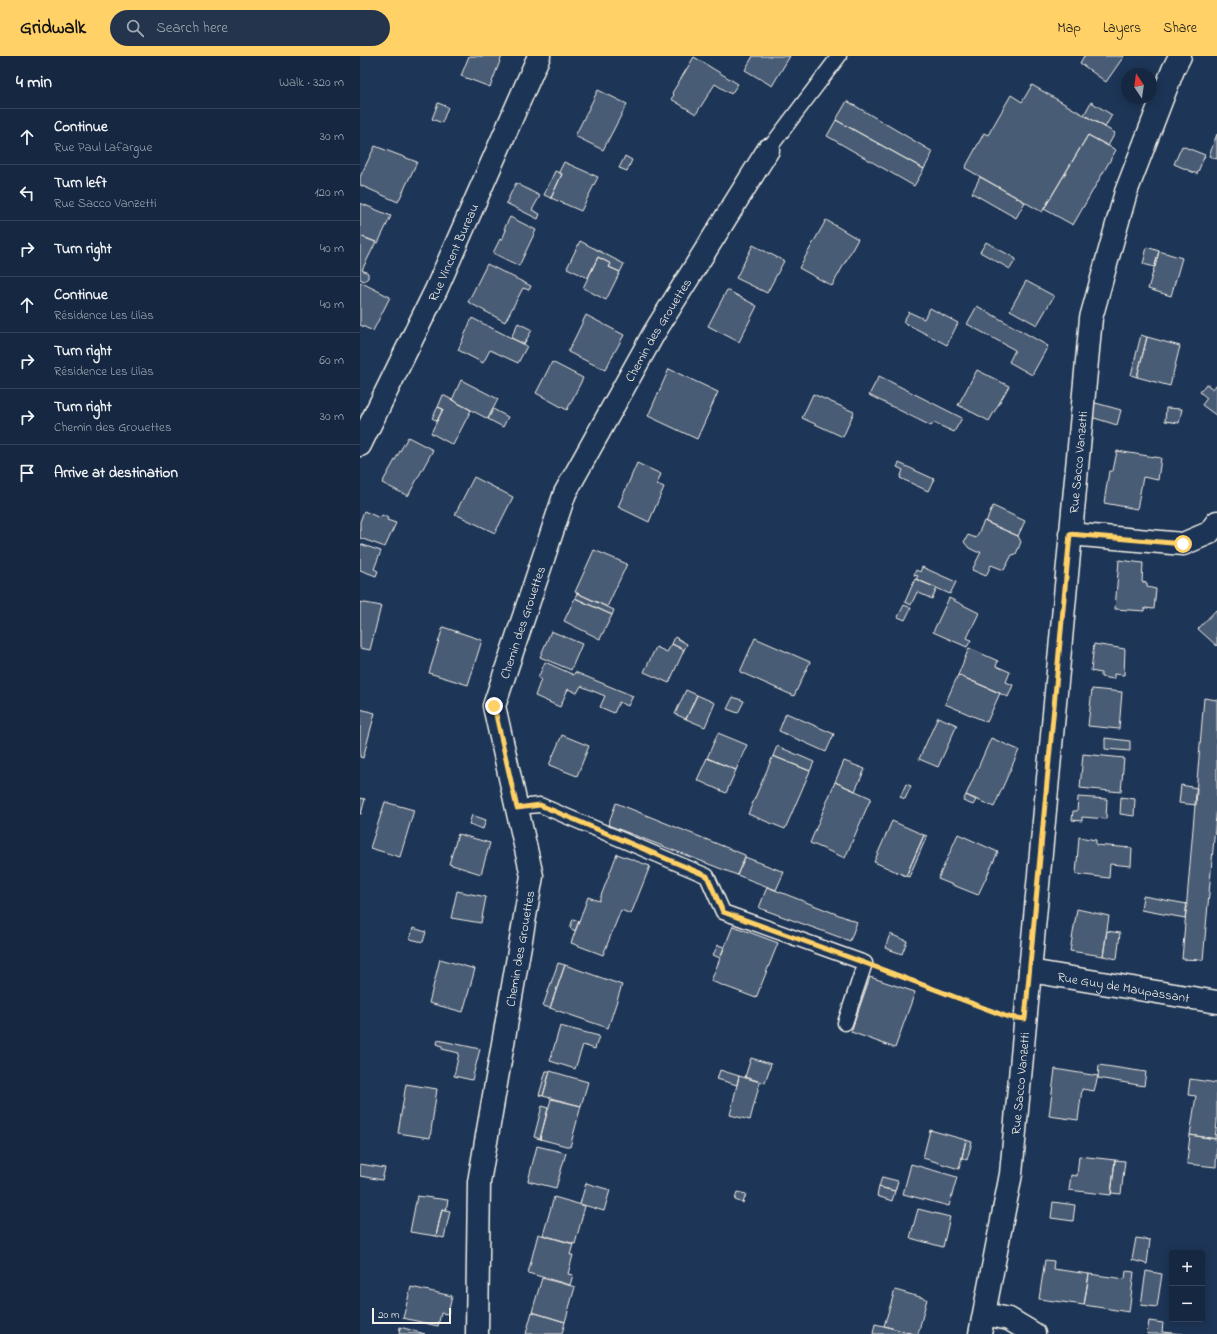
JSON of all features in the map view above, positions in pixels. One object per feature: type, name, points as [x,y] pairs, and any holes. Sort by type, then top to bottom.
[{"type":"street","name":"Rue Vincent Bureau","points":[[360,445],[436,290],[539,56]]},
{"type":"street","name":"Rue Sacco Vanzetti","points":[[982,1324],[1011,1174],[1091,318],[1126,192],[1173,70],[1180,56]]},
{"type":"street","name":"Chemin des Grouettes","points":[[477,1334],[479,1182],[532,876],[494,706],[565,493],[654,333],[768,150]]},
{"type":"street","points":[[1070,534],[1183,544],[1209,533],[1217,522]]},
{"type":"street","name":"Rue Guy de Maupassant","points":[[1030,971],[1217,1002]]},
{"type":"street","points":[[982,1324],[1009,1319],[1034,1334]]},
{"type":"lane","name":"Chemin des Grouettes","points":[[768,150],[839,56]]},
{"type":"lane","points":[[517,808],[540,805],[707,876],[723,912],[865,963],[845,1023]]},
{"type":"path","points":[[865,963],[1008,1017],[1025,1019]]},
{"type":"building","points":[[469,56],[502,56],[490,87],[461,76]]},
{"type":"building","points":[[753,56],[790,56],[772,86],[745,70]]},
{"type":"building","points":[[1084,56],[1124,56],[1106,82],[1080,63]]},
{"type":"building","points":[[694,57],[738,84],[731,94],[715,84],[696,114],[671,99],[674,95],[672,93]]},
{"type":"building","points":[[1032,85],[1115,133],[1108,146],[1088,135],[1042,212],[965,168],[984,133],[988,135],[1011,95],[1022,102]]},
{"type":"building","points":[[598,90],[627,104],[603,150],[575,136]]},
{"type":"building","points":[[847,101],[933,152],[924,169],[836,120]]},
{"type":"building","points":[[1091,102],[1112,115],[1105,127],[1084,115]]},
{"type":"building","points":[[438,103],[448,107],[442,123],[432,119]]},
{"type":"building","points":[[836,120],[924,169],[914,186],[827,136]]},
{"type":"building","points":[[1217,134],[1217,159],[1209,156]]},
{"type":"building","points":[[1088,135],[1116,150],[1073,225],[1044,209]]},
{"type":"building","points":[[375,146],[417,162],[398,202],[360,185],[360,177]]},
{"type":"building","points":[[1182,146],[1205,155],[1197,174],[1174,164]]},
{"type":"building","points":[[625,156],[632,160],[627,171],[619,168]]},
{"type":"building","points":[[564,162],[598,177],[581,211],[551,198],[562,174],[559,172]]},
{"type":"building","points":[[555,171],[562,174],[551,198],[544,195]]},
{"type":"building","points":[[980,177],[1025,202],[1016,218],[972,193]]},
{"type":"building","points":[[516,183],[540,196],[532,210],[540,214],[538,219],[506,203]]},
{"type":"building","points":[[360,203],[391,216],[378,243],[360,236]]},
{"type":"building","points":[[510,217],[536,230],[519,266],[493,253],[500,239],[502,240],[506,230],[504,229]]},
{"type":"building","points":[[826,220],[858,239],[832,286],[799,268]]},
{"type":"building","points":[[360,236],[376,242],[362,270],[368,273],[368,278],[364,281],[360,279]]},
{"type":"building","points":[[580,241],[624,264],[620,272],[609,267],[611,264],[598,257],[588,278],[567,268]]},
{"type":"building","points":[[986,242],[1016,259],[1010,269],[980,252]]},
{"type":"building","points":[[753,245],[784,261],[767,293],[736,278]]},
{"type":"building","points":[[1147,247],[1159,251],[1155,267],[1143,264]]},
{"type":"building","points":[[1159,251],[1182,258],[1171,296],[1148,289]]},
{"type":"building","points":[[598,257],[611,264],[609,267],[620,272],[606,300],[583,288]]},
{"type":"building","points":[[487,264],[531,286],[529,290],[523,288],[505,322],[468,302]]},
{"type":"building","points":[[1026,281],[1054,296],[1037,325],[1010,310]]},
{"type":"building","points":[[360,282],[390,297],[373,331],[360,325]]},
{"type":"building","points":[[727,290],[757,306],[739,342],[708,326]]},
{"type":"building","points":[[977,306],[1048,346],[1032,375],[1009,362],[1015,350],[967,324]]},
{"type":"building","points":[[930,308],[958,323],[947,345],[903,322],[909,312],[924,319]]},
{"type":"building","points":[[586,315],[624,335],[605,370],[568,352]]},
{"type":"building","points":[[472,318],[527,346],[518,363],[490,350],[483,363],[458,350]]},
{"type":"building","points":[[518,323],[532,330],[524,344],[511,338]]},
{"type":"building","points":[[1141,335],[1147,337],[1137,377],[1131,375]]},
{"type":"building","points":[[1147,337],[1180,346],[1170,386],[1137,377]]},
{"type":"building","points":[[552,362],[583,378],[567,410],[536,393]]},
{"type":"building","points":[[669,369],[718,392],[697,439],[648,416]]},
{"type":"building","points":[[977,370],[1009,386],[989,421],[958,405]]},
{"type":"building","points":[[879,376],[962,418],[954,432],[934,423],[931,426],[869,395]]},
{"type":"building","points":[[461,380],[498,399],[488,419],[452,400]]},
{"type":"building","points":[[1206,384],[1213,389],[1217,384],[1217,416],[1202,405],[1207,398],[1200,392]]},
{"type":"building","points":[[813,394],[854,412],[843,437],[802,418]]},
{"type":"building","points":[[443,395],[471,410],[453,445],[431,433],[443,409],[438,407]]},
{"type":"building","points":[[1092,402],[1121,410],[1117,425],[1091,417]]},
{"type":"building","points":[[438,407],[443,409],[437,421],[432,418]]},
{"type":"building","points":[[1166,408],[1182,409],[1179,423],[1165,421]]},
{"type":"building","points":[[493,409],[508,417],[503,427],[488,419]]},
{"type":"building","points":[[408,437],[433,450],[408,496],[382,483]]},
{"type":"building","points":[[1117,451],[1161,458],[1158,480],[1143,477],[1137,509],[1104,503],[1109,471],[1113,471]]},
{"type":"building","points":[[637,463],[661,474],[657,484],[664,487],[649,522],[618,507]]},
{"type":"building","points":[[899,463],[934,479],[928,491],[900,478],[903,470],[897,467]]},
{"type":"building","points":[[474,477],[513,497],[495,533],[455,514]]},
{"type":"building","points":[[993,506],[1025,521],[1018,536],[986,522]]},
{"type":"building","points":[[364,511],[380,518],[382,515],[388,518],[387,520],[396,523],[385,547],[360,538],[360,522]]},
{"type":"building","points":[[984,521],[1018,536],[1021,542],[1016,554],[1012,555],[1004,570],[991,565],[986,576],[972,570],[981,552],[977,552],[969,548],[964,542],[968,535],[976,538]]},
{"type":"building","points":[[360,544],[381,551],[374,569],[378,571],[376,576],[360,570]]},
{"type":"building","points":[[594,550],[627,564],[607,607],[575,592]]},
{"type":"building","points":[[1119,560],[1143,563],[1142,582],[1147,583],[1147,587],[1156,589],[1154,609],[1145,608],[1145,611],[1115,609]]},
{"type":"building","points":[[922,567],[956,582],[950,594],[916,579],[918,576],[914,575],[916,570],[920,572]]},
{"type":"building","points":[[915,579],[937,588],[932,599],[917,592],[911,605],[905,602]]},
{"type":"building","points":[[577,593],[614,610],[612,615],[575,598]]},
{"type":"building","points":[[575,598],[612,615],[600,639],[564,621]]},
{"type":"building","points":[[949,598],[979,613],[967,638],[971,640],[967,647],[933,632]]},
{"type":"building","points":[[360,602],[381,606],[370,650],[360,648]]},
{"type":"building","points":[[904,605],[911,608],[905,620],[898,617]]},
{"type":"building","points":[[1217,609],[1217,646],[1198,629]]},
{"type":"building","points":[[443,627],[482,640],[468,685],[429,673]]},
{"type":"building","points":[[551,631],[582,644],[571,670],[540,657]]},
{"type":"building","points":[[675,637],[687,644],[684,650],[672,644]]},
{"type":"building","points":[[755,638],[810,662],[794,696],[740,672]]},
{"type":"building","points":[[672,644],[684,650],[669,683],[644,672],[656,647],[667,652]]},
{"type":"building","points":[[1094,644],[1125,649],[1124,675],[1114,674],[1114,679],[1101,677],[1101,673],[1091,671]]},
{"type":"building","points":[[969,648],[998,661],[996,666],[1010,672],[1006,682],[1013,685],[1008,697],[958,675]]},
{"type":"building","points":[[545,662],[574,675],[575,672],[633,696],[628,706],[619,702],[614,713],[600,707],[605,696],[581,686],[577,693],[568,689],[560,707],[535,696],[541,679],[538,678]]},
{"type":"building","points":[[958,675],[1000,693],[987,722],[945,704]]},
{"type":"building","points":[[1092,689],[1122,692],[1119,729],[1088,726]]},
{"type":"building","points":[[686,690],[697,695],[686,719],[675,714]]},
{"type":"building","points":[[697,695],[715,703],[705,727],[686,719]]},
{"type":"building","points":[[733,697],[744,701],[738,713],[727,709]]},
{"type":"building","points":[[1204,698],[1217,700],[1217,805],[1203,960],[1182,959]]},
{"type":"building","points":[[360,709],[375,713],[363,758],[360,757]]},
{"type":"building","points":[[786,713],[834,734],[826,752],[779,731]]},
{"type":"building","points":[[938,717],[957,725],[938,767],[919,759]]},
{"type":"building","points":[[718,733],[747,745],[736,770],[707,758]]},
{"type":"building","points":[[562,735],[589,746],[577,776],[549,765]]},
{"type":"building","points":[[991,738],[1019,750],[994,807],[966,795]]},
{"type":"building","points":[[1105,738],[1130,741],[1130,751],[1105,749]]},
{"type":"building","points":[[777,746],[814,762],[810,771],[773,756]]},
{"type":"building","points":[[1083,754],[1124,758],[1121,792],[1080,788]]},
{"type":"building","points":[[773,756],[810,771],[785,829],[748,814]]},
{"type":"building","points":[[707,758],[736,770],[726,793],[697,780]]},
{"type":"building","points":[[844,761],[865,769],[855,791],[835,782]]},
{"type":"building","points":[[835,782],[871,798],[845,858],[810,843]]},
{"type":"building","points":[[906,784],[911,786],[905,799],[900,797]]},
{"type":"building","points":[[1181,785],[1197,788],[1196,805],[1179,803]]},
{"type":"building","points":[[966,795],[976,800],[973,805],[963,801]]},
{"type":"building","points":[[1078,797],[1107,799],[1106,819],[1082,817],[1082,821],[1072,820],[1073,811],[1077,811]]},
{"type":"building","points":[[1121,797],[1135,799],[1134,816],[1120,814]]},
{"type":"building","points":[[360,798],[365,799],[361,814],[360,814]]},
{"type":"building","points":[[385,802],[414,810],[400,857],[370,848]]},
{"type":"building","points":[[616,803],[745,855],[737,875],[608,825]]},
{"type":"building","points":[[472,815],[486,820],[483,829],[469,824]]},
{"type":"building","points":[[892,821],[924,835],[906,876],[874,862]]},
{"type":"building","points":[[458,834],[490,843],[481,874],[449,864]]},
{"type":"building","points":[[958,834],[998,852],[978,895],[938,879]]},
{"type":"building","points":[[924,835],[927,836],[909,877],[906,876]]},
{"type":"building","points":[[1079,837],[1096,840],[1096,845],[1132,848],[1131,866],[1110,864],[1109,878],[1076,874]]},
{"type":"building","points":[[617,854],[650,866],[631,914],[621,910],[603,955],[571,943],[588,897],[599,901]]},
{"type":"building","points":[[745,857],[784,872],[776,890],[737,875]]},
{"type":"building","points":[[767,887],[857,922],[850,941],[759,908]]},
{"type":"building","points":[[457,891],[486,897],[481,923],[451,918]]},
{"type":"building","points":[[1143,896],[1187,904],[1185,918],[1141,910]]},
{"type":"building","points":[[1077,909],[1109,916],[1103,956],[1070,951]]},
{"type":"building","points":[[573,919],[579,921],[575,931],[570,928]]},
{"type":"building","points":[[733,926],[778,943],[756,998],[711,981]]},
{"type":"building","points":[[413,928],[426,932],[423,942],[410,939]]},
{"type":"building","points":[[1107,931],[1120,933],[1117,959],[1103,956]]},
{"type":"building","points":[[890,934],[907,941],[902,954],[885,948]]},
{"type":"building","points":[[718,945],[724,947],[720,958],[713,955]]},
{"type":"building","points":[[440,959],[475,969],[463,1012],[429,1003]]},
{"type":"building","points":[[558,963],[565,965],[550,1008],[543,1006]]},
{"type":"building","points":[[565,965],[622,985],[608,1028],[550,1008]]},
{"type":"building","points":[[870,977],[915,992],[895,1048],[851,1032]]},
{"type":"building","points":[[560,1026],[599,1036],[595,1049],[583,1045],[575,1069],[550,1061]]},
{"type":"building","points":[[438,1040],[480,1049],[472,1080],[454,1076],[459,1053],[442,1049],[442,1046],[437,1044]]},
{"type":"building","points":[[751,1058],[771,1064],[765,1083],[745,1077]]},
{"type":"building","points":[[1099,1065],[1146,1072],[1144,1086],[1098,1078]]},
{"type":"building","points":[[1055,1069],[1098,1076],[1094,1091],[1082,1089],[1078,1120],[1049,1116]]},
{"type":"building","points":[[720,1070],[739,1076],[737,1085],[717,1079]]},
{"type":"building","points":[[546,1071],[550,1071],[543,1096],[539,1095]]},
{"type":"building","points":[[550,1071],[588,1082],[581,1106],[543,1096]]},
{"type":"building","points":[[739,1076],[760,1082],[750,1120],[730,1115]]},
{"type":"building","points":[[1190,1079],[1217,1083],[1217,1122],[1215,1139],[1190,1135],[1196,1096],[1188,1095]]},
{"type":"building","points":[[406,1084],[437,1089],[430,1138],[398,1133]]},
{"type":"building","points":[[551,1099],[581,1106],[570,1147],[540,1139]]},
{"type":"building","points":[[542,1106],[548,1108],[540,1139],[534,1137]]},
{"type":"building","points":[[930,1130],[966,1140],[959,1169],[923,1158]]},
{"type":"building","points":[[1190,1135],[1217,1139],[1216,1167],[1188,1164]]},
{"type":"building","points":[[966,1140],[972,1142],[967,1160],[962,1158]]},
{"type":"building","points":[[537,1146],[566,1153],[556,1188],[528,1181]]},
{"type":"building","points":[[1079,1156],[1115,1160],[1111,1195],[1069,1190],[1071,1175],[1077,1176]]},
{"type":"building","points":[[1115,1160],[1125,1161],[1121,1194],[1111,1193]]},
{"type":"building","points":[[360,1164],[385,1168],[382,1180],[360,1176]]},
{"type":"building","points":[[911,1164],[957,1177],[949,1206],[903,1194]]},
{"type":"building","points":[[882,1177],[898,1181],[895,1191],[879,1187]]},
{"type":"building","points":[[586,1183],[610,1190],[604,1211],[580,1204]]},
{"type":"building","points":[[879,1187],[895,1191],[892,1201],[877,1196]]},
{"type":"building","points":[[737,1192],[746,1194],[743,1203],[735,1200]]},
{"type":"building","points":[[417,1196],[448,1200],[446,1210],[442,1209],[436,1236],[410,1232]]},
{"type":"building","points":[[554,1197],[585,1206],[575,1244],[543,1235]]},
{"type":"building","points":[[1053,1202],[1075,1205],[1073,1221],[1051,1218]]},
{"type":"building","points":[[442,1209],[450,1211],[444,1238],[436,1236]]},
{"type":"building","points":[[918,1209],[950,1217],[943,1247],[910,1238]]},
{"type":"building","points":[[538,1234],[573,1244],[570,1255],[573,1255],[568,1274],[573,1275],[570,1285],[528,1273]]},
{"type":"building","points":[[1136,1238],[1150,1240],[1147,1264],[1132,1260]]},
{"type":"building","points":[[1045,1260],[1054,1261],[1053,1269],[1089,1274],[1084,1305],[1039,1299]]},
{"type":"building","points":[[1126,1271],[1134,1272],[1129,1312],[1084,1305],[1089,1274],[1125,1279]]},
{"type":"building","points":[[1146,1271],[1162,1274],[1157,1307],[1141,1305]]},
{"type":"building","points":[[542,1278],[575,1287],[565,1322],[532,1312]]},
{"type":"building","points":[[411,1287],[452,1296],[448,1314],[441,1313],[438,1326],[403,1318]]},
{"type":"building","points":[[895,1290],[927,1299],[918,1334],[884,1326]]},
{"type":"building","points":[[532,1312],[565,1322],[562,1334],[526,1334]]},
{"type":"building","points":[[1149,1321],[1163,1323],[1162,1332],[1183,1334],[1147,1334]]},
{"type":"building","points":[[875,1324],[884,1326],[913,1334],[873,1334]]},
{"type":"building","points":[[400,1327],[425,1334],[399,1334]]},
{"type":"route","points":[[494,706],[517,808],[540,805],[707,876],[723,912],[865,963],[1008,1017],[1025,1019],[1070,534],[1183,544]]}]
